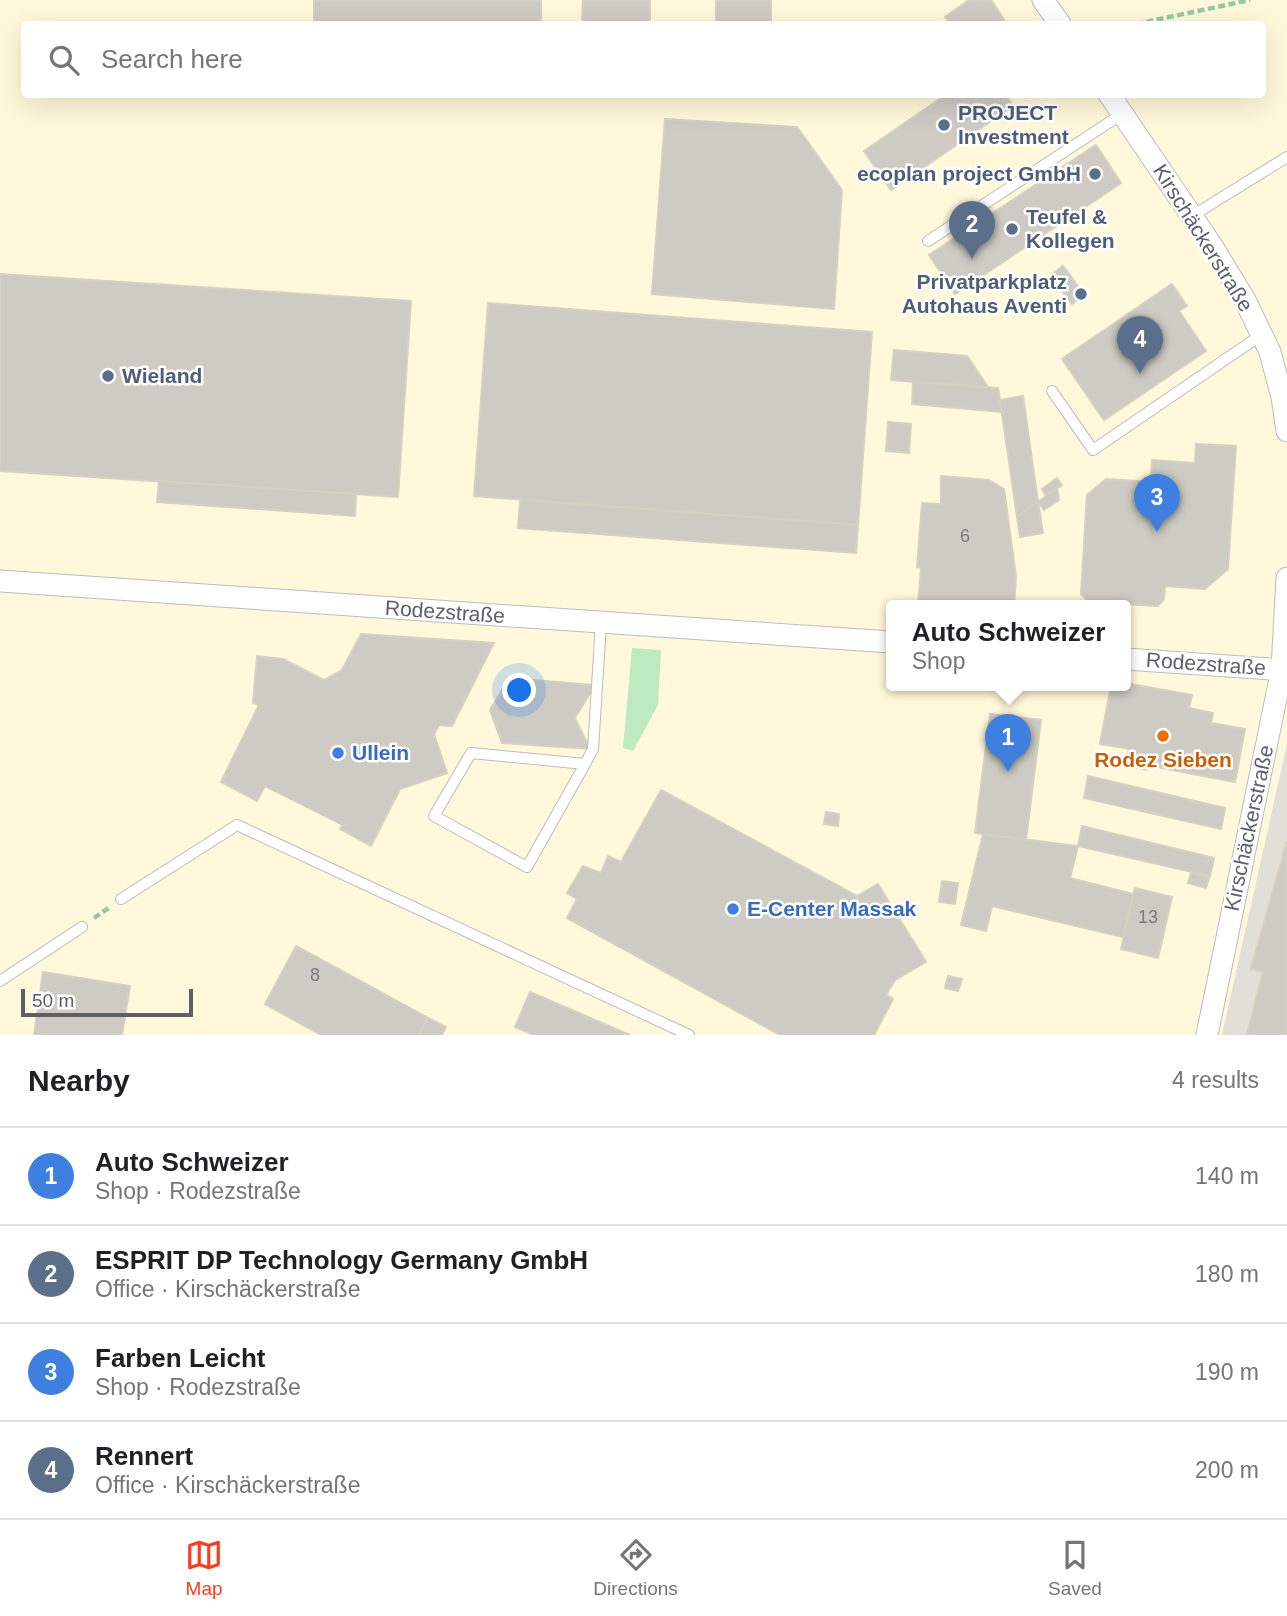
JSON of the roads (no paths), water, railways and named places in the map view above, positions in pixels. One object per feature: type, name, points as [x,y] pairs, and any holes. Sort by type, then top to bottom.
[{"type":"street","points":[[1043,0],[1058,21]]},
{"type":"street","name":"Kirschäckerstraße","points":[[1112,98],[1245,300],[1270,352],[1282,397],[1287,431]]},
{"type":"street","name":"Kirschäckerstraße","points":[[1207,1035],[1284,670],[1287,578]]},
{"type":"street","name":"Rodezstraße","points":[[0,581],[886,642]]},
{"type":"street","name":"Rodezstraße","points":[[1131,659],[1284,670]]},
{"type":"lane","points":[[928,241],[1122,114]]},
{"type":"lane","points":[[1192,216],[1287,157]]},
{"type":"lane","points":[[1052,391],[1093,450],[1261,335]]},
{"type":"lane","points":[[585,764],[471,753],[435,816],[527,867],[593,750],[601,623]]},
{"type":"lane","points":[[121,899],[237,825],[689,1035]]},
{"type":"lane","points":[[0,981],[82,927]]},
{"type":"place","name":"PROJECT Investment","points":[[944,125]]},
{"type":"place","name":"ecoplan project GmbH","points":[[1095,174]]},
{"type":"place","name":"Teufel & Kollegen","points":[[1012,229]]},
{"type":"place","name":"ESPRIT DP Technology Germany GmbH","points":[[972,259]]},
{"type":"place","name":"Privatparkplatz Autohaus Aventi","points":[[1081,294]]},
{"type":"place","name":"Rennert","points":[[1140,374]]},
{"type":"place","name":"Wieland","points":[[108,376]]},
{"type":"place","name":"Farben Leicht","points":[[1157,532]]},
{"type":"place","name":"Rodez Sieben","points":[[1163,736]]},
{"type":"place","name":"Ullein","points":[[338,753]]},
{"type":"place","name":"Auto Schweizer","points":[[1008,772]]},
{"type":"place","name":"E-Center Massak","points":[[733,909]]}]
